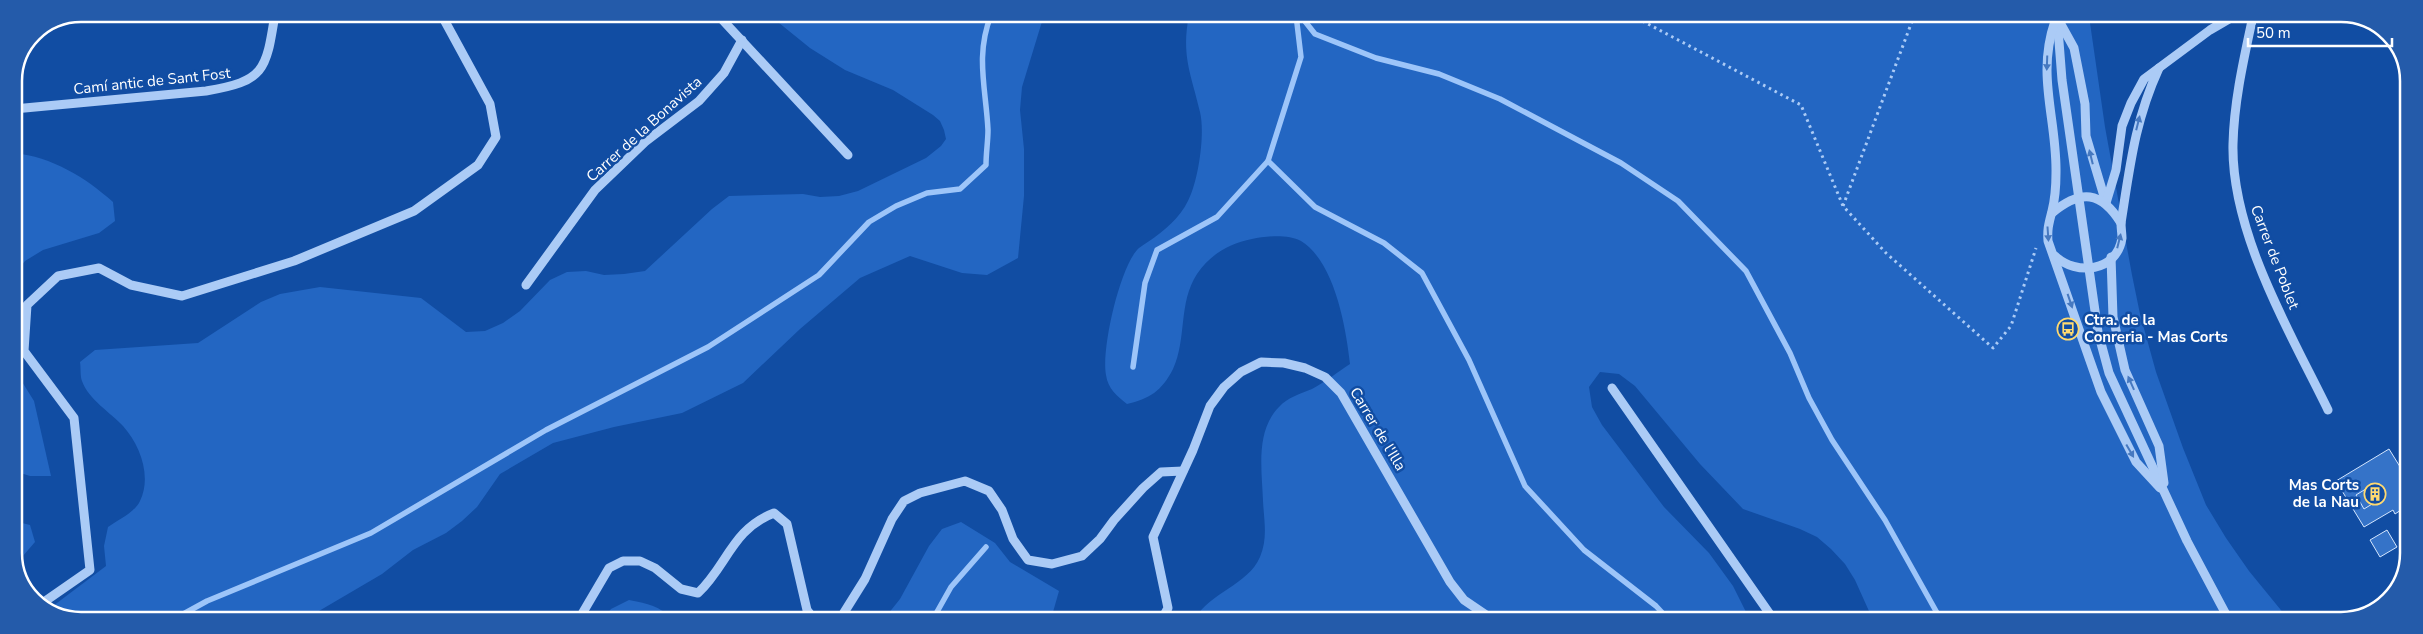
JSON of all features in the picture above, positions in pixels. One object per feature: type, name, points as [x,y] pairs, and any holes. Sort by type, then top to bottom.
[{"type":"street","name":"Camí antic de Sant Fost","points":[[22,108],[206,92],[236,86],[258,74],[263,66],[273,22]]},
{"type":"street","points":[[47,600],[90,570],[74,418],[24,351],[27,305],[58,276],[100,268],[131,285],[182,296],[294,261],[414,211],[478,165],[496,137],[490,104],[445,22]]},
{"type":"street","points":[[724,22],[848,155]]},
{"type":"street","points":[[2055,22],[2048,42],[2046,86],[2056,166],[2052,213],[2047,231],[2048,241],[2101,392],[2117,428],[2136,462],[2166,496]]},
{"type":"street","points":[[2057,22],[2062,80],[2088,269],[2098,332],[2109,373],[2187,541],[2225,612]]},
{"type":"street","points":[[2060,22],[2074,48],[2085,104],[2086,136],[2106,203],[2121,223]]},
{"type":"street","points":[[2106,203],[2116,170],[2122,126],[2131,103],[2144,79],[2224,22]]},
{"type":"street","name":"Carrer de Poblet","points":[[2252,22],[2240,76],[2233,144],[2240,208],[2267,284],[2328,410]]},
{"type":"street","name":"Carrer de la Bonavista","points":[[526,285],[594,190],[645,142],[699,100],[724,73],[742,40]]},
{"type":"street","points":[[2054,255],[2063,264],[2076,269],[2088,269],[2104,264],[2111,257],[2122,238],[2121,223],[2138,122],[2142,107],[2160,68]]},
{"type":"street","points":[[2052,213],[2065,202],[2079,198],[2089,197],[2106,203]]},
{"type":"street","points":[[2111,257],[2113,318],[2125,370],[2159,446],[2166,496]]},
{"type":"street","name":"Carrer de l'Illa","points":[[1166,612],[1168,608],[1153,537],[1210,406],[1224,388],[1241,372],[1261,362],[1284,362],[1305,368],[1325,377],[1341,393],[1354,412],[1450,582],[1464,600],[1482,612]]},
{"type":"street","points":[[1612,388],[1768,612]]},
{"type":"street","points":[[844,612],[865,579],[892,519],[904,501],[920,493],[965,480],[989,491],[1002,510],[1013,539],[1028,560],[1052,564],[1082,556],[1100,539],[1114,520],[1143,488],[1161,472],[1183,471]]},
{"type":"street","points":[[583,612],[609,568],[623,561],[640,561],[654,568],[681,589],[698,594],[709,582],[746,528],[760,518],[774,512],[787,524],[808,612]]},
{"type":"path","points":[[1644,22],[1801,105],[1842,206],[1886,253],[1993,348],[2010,326],[2039,238],[2047,231]]},
{"type":"path","points":[[1842,206],[1912,22]]},
{"type":"shaded area","points":[[778,22],[1042,22],[1022,87],[1020,110],[1024,149],[1024,196],[1018,258],[987,275],[962,273],[910,256],[860,278],[800,329],[743,383],[682,413],[614,427],[553,443],[500,474],[477,507],[446,533],[413,550],[382,574],[317,612],[81,612],[55,605],[106,566],[104,546],[108,527],[126,516],[138,505],[145,481],[142,461],[135,442],[123,426],[89,394],[82,381],[80,362],[95,350],[198,343],[261,302],[280,294],[320,287],[421,298],[466,332],[485,331],[503,323],[520,311],[550,280],[567,272],[586,271],[604,275],[645,271],[712,209],[729,196],[803,194],[820,197],[839,196],[858,191],[926,158],[941,146],[946,139],[940,121],[933,115],[893,90],[845,70],[810,48]]},
{"type":"shaded area","points":[[1188,22],[2090,22],[2105,127],[2132,275],[2140,314],[2156,372],[2206,505],[2249,571],[2282,612],[1869,612],[1855,580],[1845,564],[1831,549],[1817,537],[1800,529],[1743,509],[1700,464],[1635,386],[1619,374],[1600,372],[1589,387],[1592,407],[1602,425],[1664,507],[1709,553],[1733,586],[1746,612],[1200,612],[1209,602],[1247,575],[1260,557],[1265,529],[1262,477],[1263,439],[1271,417],[1286,401],[1312,389],[1350,364],[1337,297],[1322,264],[1313,251],[1301,241],[1290,237],[1270,236],[1243,241],[1228,247],[1214,255],[1202,267],[1191,285],[1187,297],[1180,346],[1173,369],[1169,377],[1154,393],[1142,400],[1127,404],[1116,395],[1109,384],[1105,363],[1106,347],[1114,308],[1125,272],[1132,257],[1139,248],[1176,219],[1188,201],[1196,176],[1202,131],[1200,112],[1188,64]]},
{"type":"shaded area","points":[[22,154],[55,164],[91,184],[113,202],[115,221],[99,233],[43,250],[22,264]]},
{"type":"shaded area","points":[[23,383],[34,401],[51,476],[30,476],[23,474]]},
{"type":"shaded area","points":[[961,522],[995,543],[1010,562],[1059,591],[1053,612],[890,612],[900,599],[929,546],[942,529]]},
{"type":"shaded area","points":[[23,523],[30,525],[35,542],[23,556]]},
{"type":"shaded area","points":[[629,600],[641,602],[664,612],[609,612]]},
{"type":"building","name":"Mas Corts de la Nau","points":[[2389,449],[2400,467],[2400,511],[2395,514],[2393,510],[2364,527],[2336,481]]},
{"type":"building","points":[[2369,487],[2377,501],[2364,509],[2356,495]]},
{"type":"building","points":[[2387,530],[2397,547],[2380,557],[2370,540]]},
{"type":"waterway","points":[[187,612],[207,601],[371,533],[546,430],[708,347],[819,275],[869,222],[896,206],[927,193],[960,189],[986,165],[988,130],[982,58],[989,22]]},
{"type":"waterway","points":[[1297,22],[1301,57],[1268,161],[1315,207],[1384,243],[1422,273],[1469,360],[1525,486],[1584,550],[1662,612]]},
{"type":"waterway","points":[[1306,22],[1315,34],[1376,58],[1439,74],[1500,99],[1621,163],[1678,201],[1746,271],[1790,353],[1809,398],[1832,440],[1885,520],[1937,612]]},
{"type":"waterway","points":[[1133,367],[1145,283],[1157,250],[1217,217],[1268,161]]},
{"type":"waterway","points":[[937,612],[951,587],[986,547]]},
{"type":"place","name":"Ctra. de la Conreria - Mas Corts","points":[[2068,329]]},
{"type":"place","name":"Mas Corts de la Nau","points":[[2375,494]]}]
